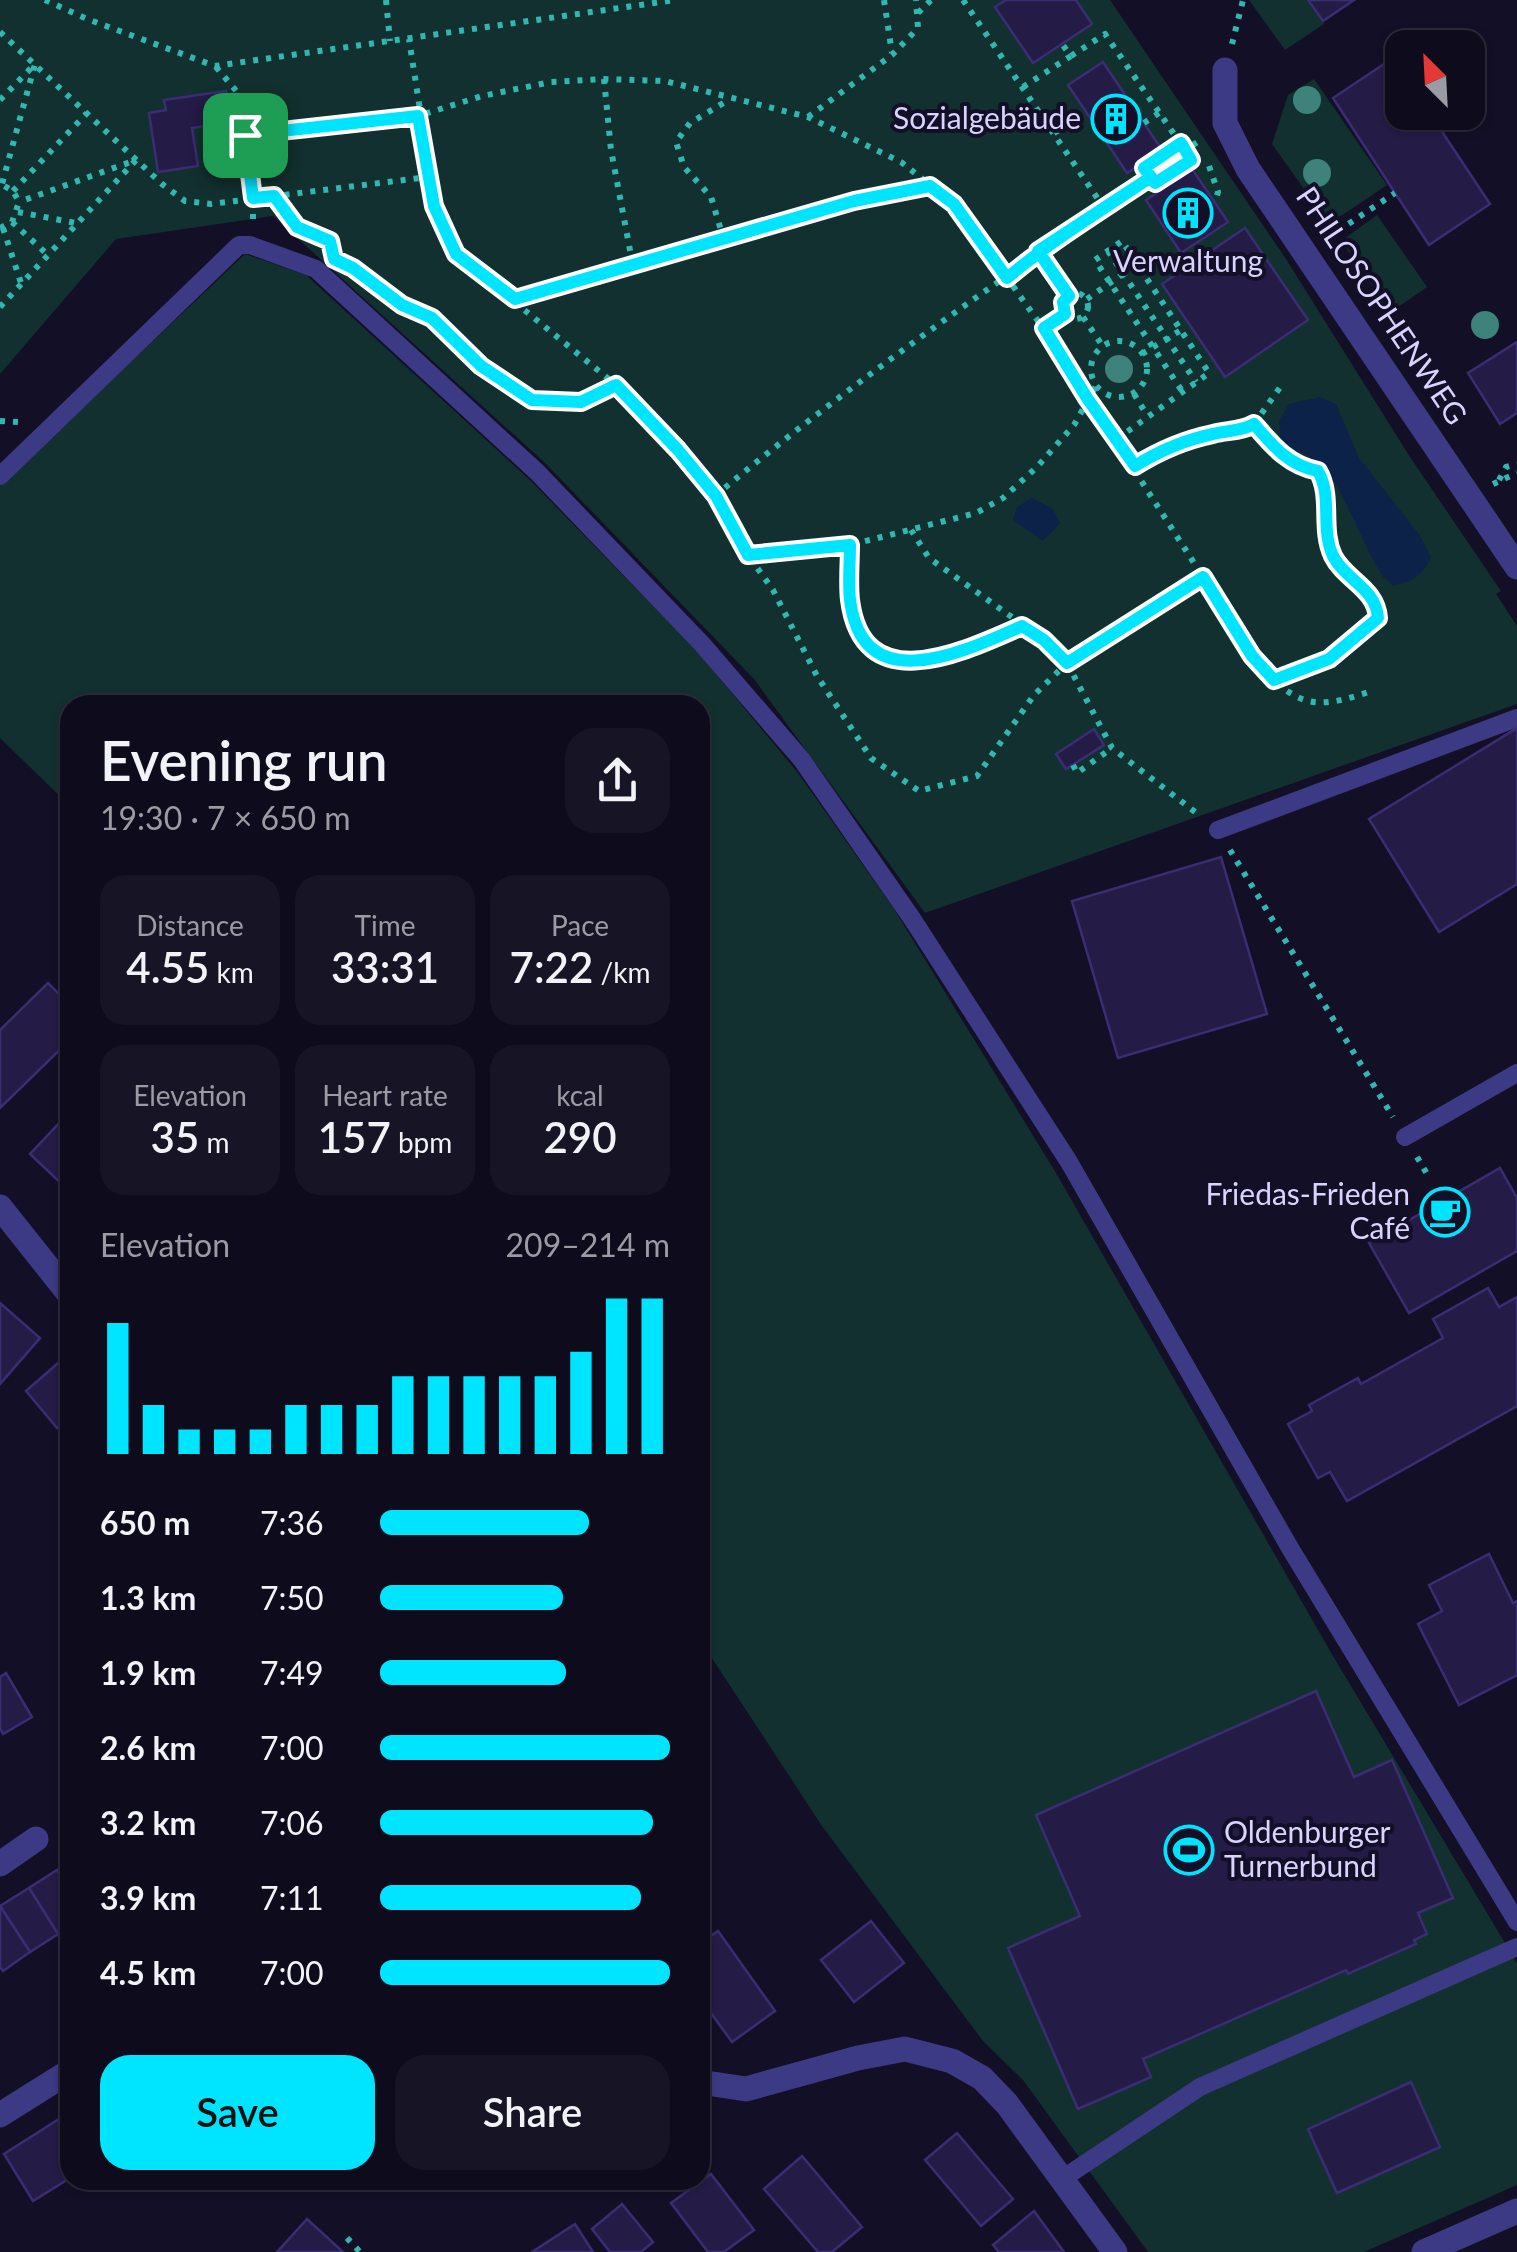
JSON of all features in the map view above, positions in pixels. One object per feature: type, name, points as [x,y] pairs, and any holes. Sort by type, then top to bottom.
[{"type":"street","name":"PHILOSOPHENWEG","points":[[1225,70],[1225,123],[1248,168],[1517,568]]},
{"type":"street","points":[[0,1208],[60,1283]]},
{"type":"street","points":[[0,1864],[36,1839]]},
{"type":"street","points":[[710,2083],[746,2088],[905,2049],[952,2061],[982,2078],[1006,2104],[1114,2252]]},
{"type":"street","points":[[0,2116],[60,2077]]},
{"type":"street","points":[[1424,2252],[1517,2211]]},
{"type":"lane","points":[[0,476],[239,245],[272,251],[316,269],[537,472],[702,644],[802,760],[913,920],[1069,1162],[1290,1548],[1517,1922]]},
{"type":"lane","points":[[1218,830],[1517,718]]},
{"type":"lane","points":[[1405,1137],[1517,1073]]},
{"type":"lane","points":[[1062,2180],[1200,2087],[1517,1946]]},
{"type":"path","points":[[45,0],[216,66],[675,0]]},
{"type":"path","points":[[386,0],[390,40]]},
{"type":"path","points":[[884,0],[892,55]]},
{"type":"path","points":[[808,117],[892,55],[918,28],[916,0]]},
{"type":"path","points":[[918,13],[930,0]]},
{"type":"path","points":[[963,0],[1104,208]]},
{"type":"path","points":[[1225,70],[1243,0]]},
{"type":"path","points":[[0,32],[185,201],[211,204],[428,177]]},
{"type":"path","points":[[1023,87],[1105,34],[1183,146],[1191,160],[1155,183],[1144,168],[1183,146],[1200,140],[1225,123]]},
{"type":"path","points":[[409,39],[434,206],[456,254],[616,385],[678,450],[716,496],[748,555],[773,590],[816,676],[871,758],[919,791],[977,776],[1034,695],[1067,663],[1203,577]]},
{"type":"path","points":[[1062,44],[1071,56]]},
{"type":"path","points":[[0,100],[35,64]]},
{"type":"path","points":[[21,284],[1,228],[12,222],[19,202],[14,191],[1,184],[35,64]]},
{"type":"path","points":[[216,66],[238,93],[253,198]]},
{"type":"path","points":[[245,135],[418,116],[482,96],[534,86],[604,79],[665,81],[808,117],[901,162],[954,204],[1044,328],[1252,656],[1274,680],[1305,700],[1340,701],[1372,691]]},
{"type":"path","points":[[604,79],[610,150],[633,266]]},
{"type":"path","points":[[724,240],[711,197],[684,167],[676,142],[690,123],[730,99]]},
{"type":"path","points":[[14,191],[87,113]]},
{"type":"path","points":[[1144,123],[1159,113]]},
{"type":"path","points":[[1054,133],[1088,114]]},
{"type":"path","points":[[1200,140],[1218,192],[1215,203]]},
{"type":"path","points":[[19,202],[136,160]]},
{"type":"path","points":[[1,304],[136,160]]},
{"type":"path","points":[[716,496],[783,439],[1007,278],[1038,251],[1151,177]]},
{"type":"path","points":[[515,299],[854,201],[930,186]]},
{"type":"path","points":[[1306,252],[1395,193]]},
{"type":"path","points":[[274,196],[297,227],[330,241],[334,259]]},
{"type":"path","points":[[18,212],[77,224]]},
{"type":"path","points":[[12,222],[48,255]]},
{"type":"path","points":[[1117,438],[1209,373],[1122,240],[1095,260],[1182,391]]},
{"type":"path","points":[[1038,251],[1069,296]]},
{"type":"path","points":[[1108,251],[1196,382]]},
{"type":"path","points":[[1087,299],[1137,264]]},
{"type":"path","points":[[1076,293],[1087,299],[1083,316],[1072,319],[1065,314],[1063,302],[1069,296],[1076,293]]},
{"type":"path","points":[[390,296],[432,318],[481,366],[532,400],[581,402],[616,385]]},
{"type":"path","points":[[1044,328],[1065,314]]},
{"type":"path","points":[[1083,316],[1102,345]]},
{"type":"path","points":[[1142,354],[1181,330]]},
{"type":"path","points":[[1117,340],[1136,345],[1142,354],[1147,380],[1134,394],[1109,397],[1096,386],[1090,371],[1092,358],[1102,345],[1117,340]]},
{"type":"path","points":[[748,555],[850,545],[976,513],[1004,498],[1037,467],[1074,425],[1096,386]]},
{"type":"path","points":[[1135,466],[1162,449],[1213,434],[1244,430],[1254,424],[1281,386]]},
{"type":"path","points":[[1134,394],[1147,416]]},
{"type":"path","points":[[1254,424],[1276,450],[1297,466],[1318,471],[1326,484],[1326,524],[1331,550],[1341,570],[1370,594],[1377,605],[1378,618],[1329,659],[1274,680]]},
{"type":"path","points":[[1498,480],[1506,466],[1517,464]]},
{"type":"path","points":[[911,530],[929,558],[1044,640],[1067,663],[1112,748],[1218,830],[1430,1178]]},
{"type":"path","points":[[850,545],[850,603],[871,648],[892,660],[915,662],[960,654],[1022,626]]},
{"type":"path","points":[[1073,765],[1078,772],[1112,748]]},
{"type":"path","points":[[347,2238],[360,2252]]},
{"type":"green space","points":[[0,0],[1110,0],[1286,259],[1410,457],[1501,591],[1496,594],[1517,626],[1517,704],[925,913],[754,679],[544,462],[273,216],[116,239],[0,374]]},
{"type":"green space","points":[[1249,0],[1307,0],[1324,24],[1285,50]]},
{"type":"green space","points":[[1314,79],[1387,185],[1329,224],[1272,144],[1288,95]]},
{"type":"green space","points":[[1377,215],[1427,287],[1391,312],[1341,241]]},
{"type":"green space","points":[[245,254],[306,275],[531,481],[696,650],[798,773],[894,909],[1056,1173],[1333,1656],[1517,1963],[1517,2185],[1364,2252],[1148,2252],[1023,2080],[983,2041],[822,1826],[710,1655],[710,695],[60,695],[60,796],[0,738],[0,479],[4,482]]},
{"type":"water","points":[[1320,397],[1336,404],[1359,458],[1419,534],[1431,557],[1412,580],[1393,586],[1383,577],[1326,470],[1280,438],[1279,421],[1289,404]]},
{"type":"water","points":[[1032,498],[1052,508],[1060,523],[1043,541],[1013,520],[1017,507]]},
{"type":"building","points":[[1006,0],[1076,0],[1092,24],[1033,63],[995,7]]},
{"type":"building","points":[[1308,0],[1354,0],[1323,21]]},
{"type":"building","name":"Sozialgebäude","points":[[1103,62],[1162,150],[1127,173],[1068,85]]},
{"type":"building","points":[[1385,63],[1385,130],[1441,130],[1490,204],[1429,245],[1333,98]]},
{"type":"building","points":[[226,91],[231,122],[192,128],[198,166],[158,172],[149,113],[166,110],[164,100]]},
{"type":"building","name":"Verwaltung","points":[[1192,169],[1228,222],[1181,253],[1146,200]]},
{"type":"building","points":[[1245,228],[1308,320],[1225,377],[1162,284]]},
{"type":"building","points":[[1517,342],[1517,413],[1500,424],[1468,373]]},
{"type":"building","points":[[1517,728],[1517,884],[1439,932],[1369,819]]},
{"type":"building","points":[[1094,729],[1104,745],[1066,769],[1056,754]]},
{"type":"building","points":[[1221,857],[1267,1014],[1118,1058],[1072,901]]},
{"type":"building","points":[[48,983],[60,995],[60,1050],[0,1108],[0,1030]]},
{"type":"building","points":[[60,1122],[60,1182],[30,1154]]},
{"type":"building","points":[[1500,1168],[1517,1198],[1517,1251],[1409,1313],[1369,1243]]},
{"type":"building","points":[[1488,1288],[1499,1307],[1517,1297],[1517,1406],[1347,1501],[1330,1472],[1318,1478],[1288,1424],[1312,1411],[1309,1405],[1358,1378],[1361,1384],[1443,1338],[1433,1319]]},
{"type":"building","points":[[0,1303],[40,1338],[0,1384]]},
{"type":"building","points":[[60,1361],[57,1428],[26,1391]]},
{"type":"building","points":[[1489,1554],[1513,1603],[1517,1601],[1517,1675],[1459,1705],[1418,1624],[1442,1611],[1429,1585]]},
{"type":"building","points":[[6,1673],[32,1717],[3,1734],[0,1677]]},
{"type":"building","points":[[1316,1691],[1354,1777],[1392,1760],[1453,1898],[1418,1913],[1427,1934],[1414,1940],[1416,1944],[1348,1974],[1346,1970],[1143,2059],[1151,2077],[1078,2109],[1008,1948],[1080,1916],[1036,1815]]},
{"type":"building","points":[[57,1870],[60,1875],[58,1934],[29,1888]]},
{"type":"building","points":[[29,1888],[58,1934],[30,1952],[0,1906]]},
{"type":"building","points":[[0,1906],[30,1952],[3,1971],[0,1967]]},
{"type":"building","points":[[871,1921],[904,1963],[854,2002],[821,1960]]},
{"type":"building","points":[[718,1931],[775,2011],[732,2042],[710,2012],[710,1936]]},
{"type":"building","points":[[1411,2082],[1440,2147],[1337,2193],[1308,2129]]},
{"type":"building","points":[[60,2118],[60,2184],[33,2201],[4,2154]]},
{"type":"building","points":[[957,2133],[1013,2199],[981,2226],[925,2160]]},
{"type":"building","points":[[802,2156],[862,2227],[832,2252],[818,2252],[764,2189]]},
{"type":"building","points":[[710,2175],[754,2230],[724,2252],[708,2252],[671,2203],[689,2190],[710,2190]]},
{"type":"building","points":[[622,2204],[653,2242],[641,2252],[610,2252],[592,2229]]},
{"type":"building","points":[[1034,2211],[1064,2252],[999,2252],[993,2245]]},
{"type":"building","points":[[307,2219],[343,2252],[277,2252]]},
{"type":"building","points":[[575,2224],[593,2252],[532,2252]]},
{"type":"place","name":"Sozialgebäude","points":[[1116,119]]},
{"type":"place","name":"Verwaltung","points":[[1188,213]]},
{"type":"place","name":"Friedas-Frieden Café","points":[[1445,1212]]},
{"type":"place","name":"Oldenburger Turnerbund","points":[[1189,1850]]},
{"type":"route","points":[[245,135],[253,198],[274,196],[297,227],[330,241],[334,259],[353,268],[402,305],[432,318],[481,366],[532,400],[581,402],[616,385],[716,496],[748,555],[850,545],[850,603],[871,648],[892,660],[915,662],[960,654],[1022,626],[1044,640],[1067,663],[1203,577],[1252,656],[1274,680],[1329,659],[1378,618],[1377,605],[1370,594],[1341,570],[1331,550],[1326,524],[1326,484],[1318,471],[1297,466],[1276,450],[1254,424],[1244,430],[1213,434],[1162,449],[1135,466],[1044,328],[1065,314],[1063,302],[1069,296],[1038,251],[1151,177],[1144,168],[1181,143],[1191,160],[1155,183],[1151,177],[1104,208],[1038,251],[1007,278],[954,204],[930,186],[854,201],[515,299],[456,254],[434,206],[418,116],[245,135]]}]
